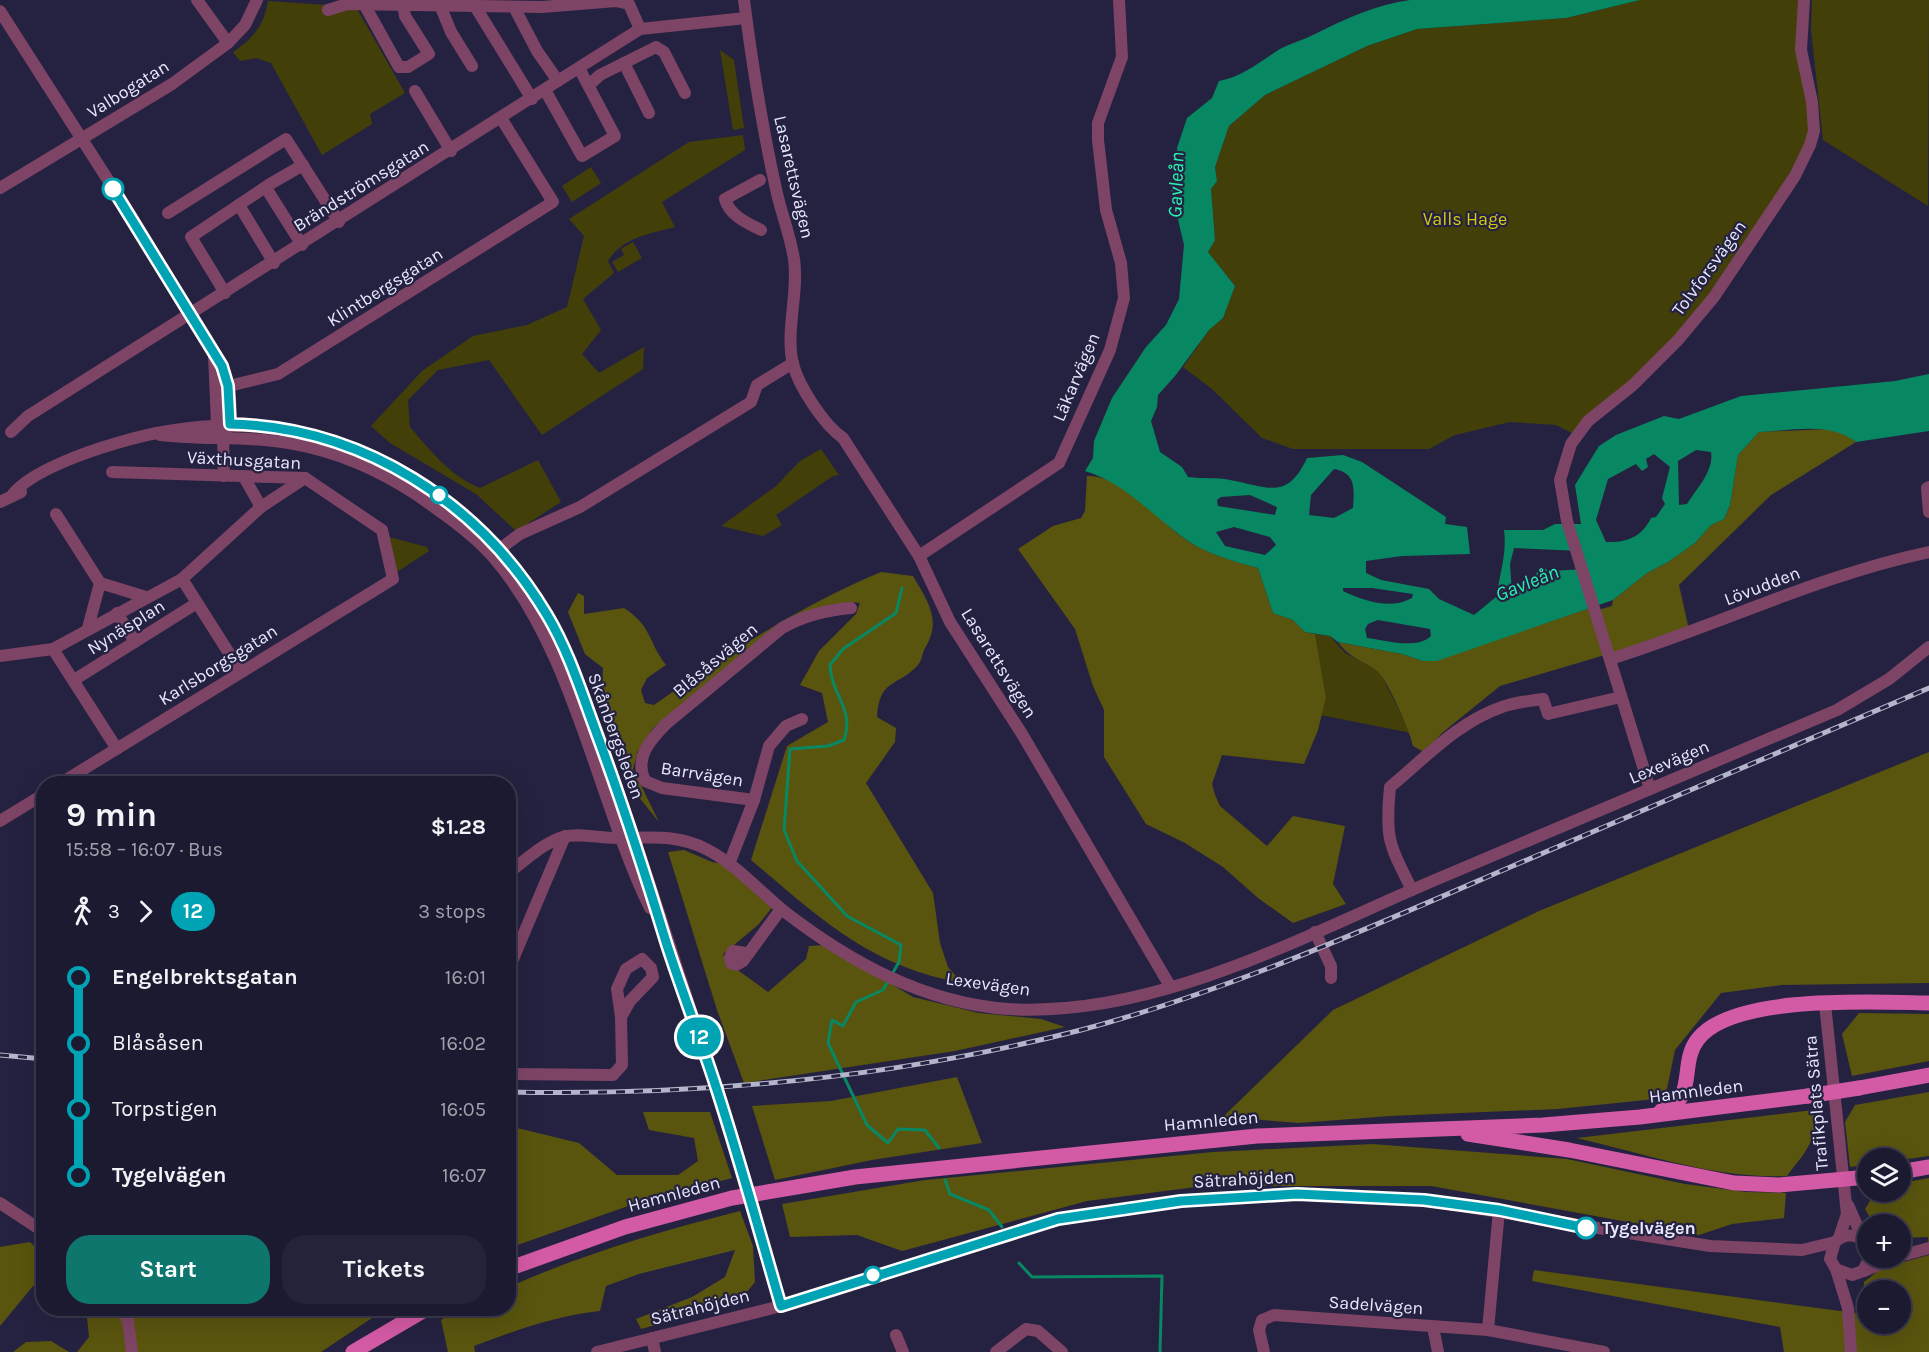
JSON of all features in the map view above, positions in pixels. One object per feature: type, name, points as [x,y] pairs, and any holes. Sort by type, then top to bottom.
[{"type":"main road","points":[[1640,1117],[1670,1108],[1682,1098],[1693,1047],[1711,1027],[1729,1017],[1754,1011],[1825,1004],[1929,1003]]},
{"type":"main road","name":"Hamnleden","points":[[516,1266],[625,1227],[732,1198],[855,1177],[1246,1137],[1543,1125],[1640,1117],[1808,1096],[1929,1075]]},
{"type":"main road","points":[[1433,1128],[1569,1150],[1734,1183],[1779,1185],[1857,1178]]},
{"type":"main road","points":[[1911,1170],[1929,1167]]},
{"type":"main road","points":[[352,1352],[414,1316]]},
{"type":"street","points":[[196,0],[228,43]]},
{"type":"street","name":"Valbogatan","points":[[0,188],[169,86],[228,43],[245,25],[257,0]]},
{"type":"street","name":"Lasarettsvägen","points":[[744,0],[765,140],[780,205],[788,226],[794,261],[793,363],[799,378],[830,429],[843,438],[919,556],[950,622],[1022,734],[1170,986]]},
{"type":"street","name":"Läkarvägen","points":[[919,556],[1059,464],[1110,350],[1124,298],[1121,263],[1106,210],[1098,123],[1122,57],[1119,0]]},
{"type":"street","name":"Tolvforsvägen","points":[[1610,659],[1567,521],[1560,480],[1571,444],[1588,420],[1633,385],[1678,340],[1714,297],[1795,176],[1814,131],[1812,102],[1801,50],[1804,0]]},
{"type":"street","points":[[328,10],[347,4],[403,3],[542,8],[616,1],[629,4],[640,29]]},
{"type":"street","points":[[364,4],[399,67],[408,68],[429,54],[405,16],[403,3]]},
{"type":"street","points":[[440,4],[451,32],[472,66]]},
{"type":"street","points":[[475,6],[532,99]]},
{"type":"street","points":[[514,7],[537,51],[558,81]]},
{"type":"street","points":[[0,11],[192,314],[214,354],[228,386],[230,424],[223,436]]},
{"type":"street","name":"Brändströmsgatan","points":[[11,432],[28,416],[339,222],[640,29],[746,18]]},
{"type":"street","points":[[654,28],[656,47]]},
{"type":"street","points":[[589,85],[600,75],[656,47]]},
{"type":"street","points":[[656,47],[664,52],[685,93]]},
{"type":"street","points":[[624,63],[650,113]]},
{"type":"street","points":[[545,90],[582,156],[615,136],[579,68]]},
{"type":"street","points":[[415,91],[451,151]]},
{"type":"street","name":"Klintbergsgatan","points":[[228,386],[264,379],[286,370],[553,202],[501,118]]},
{"type":"street","points":[[168,213],[286,139],[339,222]]},
{"type":"street","points":[[225,293],[191,237],[303,165]]},
{"type":"street","points":[[760,180],[725,200],[727,206],[742,220],[761,230]]},
{"type":"street","points":[[266,188],[302,245]]},
{"type":"street","points":[[239,205],[274,262]]},
{"type":"street","points":[[214,354],[217,424],[223,436],[224,476]]},
{"type":"street","points":[[496,552],[520,534],[580,507],[751,402],[757,385],[793,363]]},
{"type":"street","name":"Skånbergsleden","points":[[0,502],[48,476],[56,467],[100,448],[182,427],[230,424],[273,427],[319,436],[384,461],[423,483],[457,508],[548,616],[562,645],[634,836],[725,1114],[781,1306]]},
{"type":"street","name":"Skånbergsleden","points":[[149,434],[177,437],[223,436],[294,444],[333,454],[367,467],[414,491],[496,552],[550,648],[632,870],[668,945]]},
{"type":"street","name":"Växthusgatan","points":[[112,472],[305,478],[382,530],[393,579]]},
{"type":"street","points":[[244,477],[261,507]]},
{"type":"street","name":"Nynäsplan","points":[[53,649],[182,579],[261,507],[305,478]]},
{"type":"street","points":[[1929,487],[1927,488],[1929,512]]},
{"type":"street","points":[[56,514],[100,583]]},
{"type":"street","name":"Lövudden","points":[[1610,659],[1680,638],[1831,578],[1883,562],[1929,552]]},
{"type":"street","points":[[182,579],[241,672]]},
{"type":"street","name":"Karlsborgsgatan","points":[[73,776],[393,579]]},
{"type":"street","name":"Nynäsplan","points":[[88,628],[100,583],[146,597]]},
{"type":"street","name":"Nynäsplan","points":[[74,680],[197,603]]},
{"type":"street","name":"Blåsåsvägen","points":[[645,781],[642,774],[643,753],[666,724],[782,628],[805,618],[837,609],[850,608]]},
{"type":"street","points":[[117,613],[135,642]]},
{"type":"street","name":"Lexevägen","points":[[566,836],[621,838],[634,836],[680,840],[705,848],[729,864],[781,909],[830,944],[902,984],[924,992],[1006,1009],[1075,1009],[1116,1003],[1230,967],[1315,932],[1837,710],[1889,679],[1929,647]]},
{"type":"street","points":[[0,656],[53,649],[117,749]]},
{"type":"street","points":[[1610,659],[1650,789]]},
{"type":"street","points":[[1412,890],[1392,854],[1388,835],[1390,787],[1449,736],[1478,717],[1503,706],[1543,699],[1548,714],[1621,697]]},
{"type":"street","points":[[729,864],[754,800],[769,746],[786,726],[802,719]]},
{"type":"street","name":"Barrvägen","points":[[645,781],[662,788],[754,800]]},
{"type":"street","points":[[0,821],[36,799]]},
{"type":"street","points":[[516,867],[546,845],[566,836]]},
{"type":"street","points":[[516,952],[566,836]]},
{"type":"street","points":[[746,953],[781,909]]},
{"type":"street","points":[[1315,932],[1331,966],[1331,978]]},
{"type":"street","name":"Trafikplats Sätra","points":[[1825,1004],[1846,1222],[1830,1253],[1834,1267]]},
{"type":"street","points":[[516,1074],[613,1075],[622,1065],[621,1017]]},
{"type":"street","name":"Sätrahöjden","points":[[597,1352],[781,1306],[1058,1219],[1181,1201],[1297,1194],[1424,1200],[1499,1210],[1587,1228],[1710,1246],[1802,1250],[1822,1256],[1846,1275],[1860,1273]]},
{"type":"street","name":"Trafikplats Sätra","points":[[1845,1199],[1857,1224]]},
{"type":"street","points":[[0,1203],[36,1227]]},
{"type":"street","points":[[1488,1330],[1499,1210]]},
{"type":"street","name":"Sätrahöjden","points":[[1802,1250],[1851,1235],[1857,1238]]},
{"type":"street","points":[[1911,1252],[1929,1248]]},
{"type":"street","points":[[1834,1267],[1848,1308]]},
{"type":"street","points":[[1851,1352],[1848,1308],[1851,1288],[1863,1268]]},
{"type":"street","points":[[1860,1273],[1871,1268]]},
{"type":"street","name":"Sadelvägen","points":[[1264,1352],[1259,1330],[1262,1320],[1274,1315],[1488,1330],[1553,1348],[1604,1352]]},
{"type":"street","points":[[126,1316],[132,1352]]},
{"type":"street","points":[[1433,1327],[1438,1352]]},
{"type":"street","points":[[996,1352],[1026,1329],[1038,1331],[1062,1352]]},
{"type":"street","points":[[896,1335],[903,1352]]},
{"type":"street","points":[[652,1338],[655,1352]]},
{"type":"green space","name":"Valls Hage","points":[[1640,0],[1804,0],[1810,145],[1678,340],[1574,434],[1556,425],[1510,422],[1455,435],[1429,449],[1293,449],[1262,438],[1212,389],[1183,367],[1209,330],[1223,318],[1235,286],[1208,252],[1215,240],[1211,189],[1217,181],[1215,167],[1229,126],[1265,95],[1367,46],[1417,29],[1566,18]]},
{"type":"green space","points":[[1812,0],[1929,0],[1928,206],[1823,140],[1811,29]]},
{"type":"green space","points":[[268,1],[356,7],[405,93],[370,114],[372,124],[322,155],[271,63],[256,58],[240,61],[233,52],[247,42],[257,30],[264,17]]},
{"type":"green space","points":[[720,50],[734,60],[744,128],[733,130]]},
{"type":"green space","points":[[743,135],[745,150],[662,202],[675,227],[637,238],[621,247],[608,261],[614,273],[583,299],[601,330],[582,354],[599,373],[644,347],[643,369],[542,435],[489,360],[438,370],[408,400],[410,427],[441,462],[459,477],[480,488],[538,460],[561,502],[516,531],[476,494],[390,443],[371,426],[422,371],[473,336],[527,325],[567,307],[584,236],[569,219],[689,142]]},
{"type":"green space","points":[[591,167],[601,183],[572,202],[562,186]]},
{"type":"green space","points":[[633,242],[642,258],[618,272],[612,262],[624,255],[621,249]]},
{"type":"green space","points":[[821,449],[839,475],[833,476],[776,515],[782,525],[763,536],[721,526],[776,486],[800,461]]},
{"type":"green space","points":[[389,537],[427,547],[429,551],[397,572]]},
{"type":"green space","points":[[1315,634],[1330,636],[1345,653],[1379,671],[1411,733],[1320,715],[1326,697]]},
{"type":"shaded area","points":[[1829,429],[1847,435],[1856,442],[1771,495],[1679,585],[1689,630],[1500,686],[1442,733],[1424,752],[1413,746],[1398,705],[1380,674],[1350,655],[1338,642],[1402,654],[1423,661],[1457,653],[1595,606],[1598,610],[1612,606],[1613,600],[1647,573],[1668,562],[1695,543],[1711,525],[1724,519],[1730,505],[1738,455],[1759,432]]},
{"type":"shaded area","points":[[1087,476],[1113,482],[1126,490],[1182,537],[1200,548],[1258,568],[1273,613],[1293,620],[1305,632],[1315,634],[1326,697],[1318,730],[1304,764],[1222,755],[1212,784],[1220,806],[1267,846],[1293,816],[1345,826],[1333,884],[1346,904],[1293,923],[1258,898],[1223,867],[1185,843],[1146,824],[1104,757],[1104,710],[1093,686],[1075,629],[1018,549],[1053,526],[1081,518],[1085,511]]},
{"type":"shaded area","points":[[881,572],[913,576],[924,594],[933,620],[930,638],[919,663],[911,672],[886,689],[881,696],[877,717],[896,728],[895,742],[866,783],[933,893],[940,943],[948,967],[962,983],[900,965],[873,952],[800,902],[751,860],[787,746],[828,722],[822,693],[800,685],[819,651],[856,614],[860,603],[851,602],[786,624],[653,728],[638,751],[633,769],[659,822],[638,796],[602,694],[603,668],[585,654],[568,612],[578,593],[584,596],[584,614],[624,608],[640,621],[666,665],[647,678],[641,690],[645,703],[654,705],[793,615]]},
{"type":"shaded area","points":[[1929,752],[1929,983],[1781,985],[1721,993],[1675,1050],[1665,1098],[1558,1109],[1390,1116],[1299,1123],[1223,1117],[1333,1010],[1539,911]]},
{"type":"shaded area","points":[[684,850],[712,862],[729,865],[775,904],[758,925],[723,954],[727,966],[739,971],[768,992],[806,959],[809,946],[826,945],[913,997],[979,1013],[1041,1019],[1065,1027],[955,1051],[744,1083],[717,1010],[668,852]]},
{"type":"shaded area","points":[[1859,1013],[1929,1014],[1929,1061],[1852,1076],[1842,1034]]},
{"type":"shaded area","points":[[957,1077],[982,1143],[872,1160],[775,1180],[752,1106],[831,1101]]},
{"type":"shaded area","points":[[1929,1092],[1929,1156],[1911,1159],[1911,1148],[1857,1148],[1857,1166],[1850,1167],[1845,1122],[1855,1105]]},
{"type":"shaded area","points":[[1813,1110],[1814,1130],[1809,1146],[1787,1176],[1734,1174],[1708,1170],[1577,1138]]},
{"type":"shaded area","points":[[643,1112],[710,1112],[732,1178],[631,1205],[516,1246],[516,1128],[579,1143],[617,1175],[678,1175],[698,1161],[694,1138],[649,1130]]},
{"type":"shaded area","points":[[1372,1144],[1567,1159],[1685,1184],[1746,1192],[1786,1193],[1784,1218],[1732,1224],[1699,1235],[1431,1186],[1204,1186],[1087,1201],[902,1251],[857,1235],[790,1237],[782,1204],[925,1180],[1213,1152]]},
{"type":"shaded area","points":[[1929,1178],[1929,1255],[1928,1237],[1911,1238],[1911,1214],[1868,1214],[1865,1209],[1869,1202],[1911,1202],[1911,1181]]},
{"type":"shaded area","points":[[740,1211],[753,1246],[755,1282],[739,1302],[641,1329],[636,1319],[692,1297],[725,1277],[735,1250],[639,1274],[606,1286],[600,1311],[567,1316],[520,1329],[474,1346],[475,1352],[448,1352],[441,1320],[447,1316],[516,1316],[516,1284],[565,1264]]},
{"type":"shaded area","points":[[30,1242],[36,1248],[36,1282],[0,1326],[0,1247]]},
{"type":"shaded area","points":[[1929,1255],[1929,1352],[1784,1352],[1780,1327],[1532,1281],[1534,1270],[1857,1313],[1857,1334],[1911,1334],[1911,1280],[1867,1280],[1882,1268],[1911,1268],[1911,1260]]},
{"type":"shaded area","points":[[87,1316],[375,1316],[321,1352],[77,1352],[89,1337]]},
{"type":"shaded area","points":[[51,1341],[69,1352],[13,1352],[26,1342]]},
{"type":"water","name":"Gavleån","points":[[1410,0],[1640,0],[1566,18],[1417,29],[1367,46],[1265,95],[1229,126],[1215,167],[1217,181],[1211,189],[1215,240],[1208,252],[1235,286],[1223,318],[1209,330],[1158,395],[1157,407],[1151,421],[1160,452],[1182,467],[1188,477],[1225,479],[1275,488],[1292,481],[1307,458],[1343,455],[1362,462],[1446,517],[1445,524],[1467,527],[1470,554],[1402,556],[1366,561],[1366,573],[1381,580],[1429,589],[1439,599],[1474,615],[1496,597],[1504,555],[1504,530],[1543,530],[1555,524],[1581,524],[1575,485],[1599,446],[1616,435],[1664,416],[1679,419],[1741,396],[1895,381],[1929,374],[1929,431],[1856,442],[1834,431],[1822,429],[1759,432],[1738,455],[1730,505],[1724,519],[1711,525],[1695,543],[1668,562],[1647,573],[1613,600],[1437,661],[1423,661],[1402,654],[1338,642],[1330,636],[1305,632],[1293,620],[1273,613],[1258,568],[1208,552],[1190,542],[1136,499],[1112,483],[1085,471],[1093,458],[1094,441],[1112,398],[1146,347],[1166,325],[1179,299],[1184,245],[1171,190],[1178,176],[1177,148],[1187,118],[1212,98],[1219,81],[1243,72],[1280,49],[1349,18]],"holes":[[[1696,450],[1711,452],[1710,466],[1704,479],[1687,504],[1679,505],[1678,461]],[[1654,454],[1670,467],[1662,498],[1665,504],[1656,517],[1651,518],[1643,530],[1633,538],[1606,542],[1596,520],[1608,479],[1636,464],[1642,471],[1648,467],[1646,459]],[[1334,469],[1347,474],[1352,483],[1353,508],[1334,518],[1309,515],[1311,495]],[[1250,495],[1277,507],[1275,515],[1218,506],[1217,500],[1221,497]],[[1234,527],[1270,537],[1276,545],[1265,555],[1225,546],[1216,532]],[[1514,548],[1581,551],[1584,569],[1552,571],[1540,567],[1529,583],[1512,593],[1510,564]],[[1343,588],[1372,588],[1413,594],[1412,598],[1404,602],[1386,604],[1343,591]],[[1378,620],[1430,629],[1431,636],[1417,642],[1400,643],[1367,638],[1365,629],[1368,624]]]},
{"type":"waterway","points":[[891,976],[899,962],[901,945],[847,916],[797,861],[784,830],[790,749],[828,746],[844,740],[847,719],[831,676],[830,665],[843,649],[896,613],[902,588]]},
{"type":"waterway","points":[[888,981],[883,990],[856,1002],[843,1026],[832,1020],[828,1043],[867,1125],[888,1143],[898,1129],[925,1130],[939,1148]]},
{"type":"waterway","points":[[945,1180],[950,1194],[989,1210],[1002,1227]]},
{"type":"waterway","points":[[1019,1263],[1032,1277],[1162,1276],[1160,1352]]},
{"type":"railway","points":[[516,1092],[653,1091],[797,1080],[868,1072],[939,1060],[1010,1047],[1081,1030],[1190,997],[1297,957],[1929,688]]},
{"type":"railway","points":[[0,1055],[36,1058]]},
{"type":"bus line","name":"12","points":[[113,189],[199,324],[222,366],[228,386],[230,424],[273,427],[319,436],[359,450],[423,483],[457,508],[499,549],[548,616],[578,682],[634,836],[725,1114],[781,1306],[1058,1219],[1181,1201],[1297,1194],[1424,1200],[1499,1210],[1586,1228]]},
{"type":"place","name":"Tygelvägen","points":[[1586,1228]]}]
